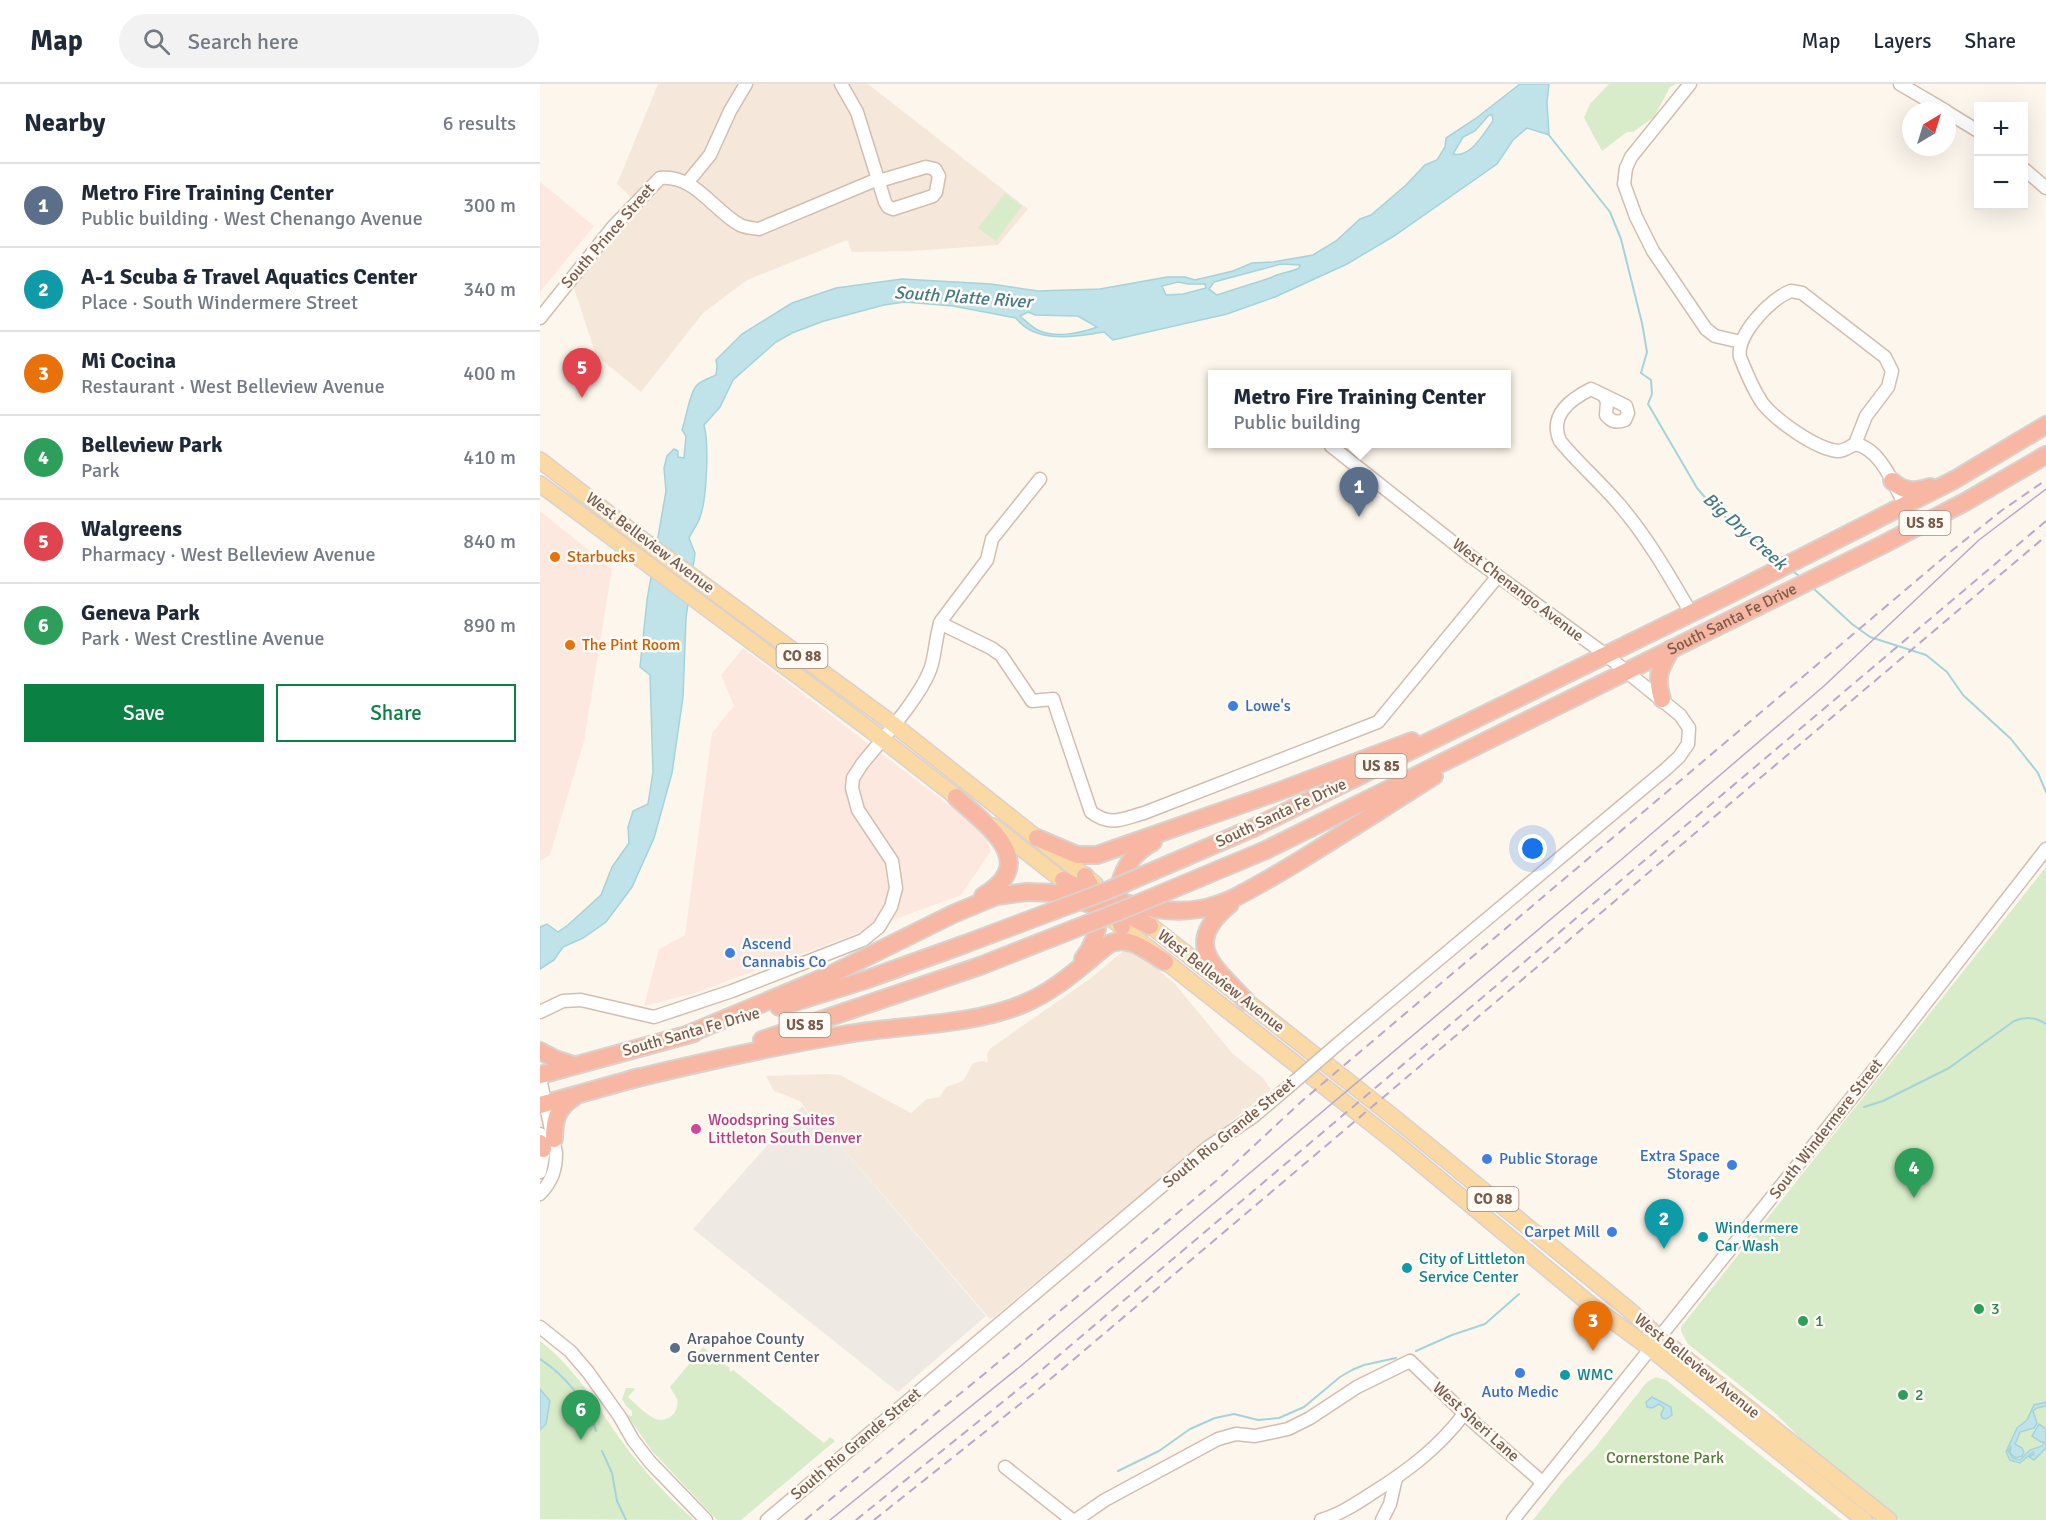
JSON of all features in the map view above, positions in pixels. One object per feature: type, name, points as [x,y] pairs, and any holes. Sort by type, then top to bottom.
[{"type":"highway","name":"South Santa Fe Drive","points":[[540,1076],[684,1036],[865,980],[1109,890],[1254,828],[1778,570],[1954,480],[2046,425]]},
{"type":"highway","name":"South Santa Fe Drive","points":[[543,1104],[734,1049],[980,966],[1266,850],[1828,572],[1965,502],[2046,455]]},
{"type":"highway","points":[[1892,481],[1904,489],[1916,491],[1954,480]]},
{"type":"highway","points":[[1869,523],[1890,503],[1894,493],[1892,481]]},
{"type":"highway","points":[[1662,699],[1658,683],[1660,670],[1671,649]]},
{"type":"highway","points":[[1037,837],[1077,855],[1092,856],[1183,826],[1406,743],[1492,706],[1508,702]]},
{"type":"highway","points":[[1119,914],[1215,906],[1245,892],[1304,858],[1509,730]]},
{"type":"highway","points":[[953,914],[997,886],[1007,873],[1009,859],[1007,850],[1001,842],[956,796]]},
{"type":"highway","points":[[1119,914],[1120,881],[1132,857],[1148,844],[1183,826]]},
{"type":"highway","points":[[993,1013],[1033,997],[1058,980],[1091,948],[1096,935],[1096,901],[1086,876]]},
{"type":"highway","points":[[1063,880],[1119,914],[1150,926]]},
{"type":"highway","points":[[684,1036],[832,974],[953,914],[996,896],[1027,892],[1055,893],[1096,901]]},
{"type":"highway","points":[[1245,892],[1213,920],[1207,929],[1205,942],[1210,961],[1247,1002]]},
{"type":"highway","points":[[629,1080],[770,1047],[993,1013],[1022,1005],[1069,978],[1104,947],[1116,941],[1124,940],[1132,943],[1165,962]]},
{"type":"highway","points":[[540,1051],[573,1065]]},
{"type":"highway","points":[[544,1141],[556,1115],[565,1103],[577,1095]]},
{"type":"main road","name":"West Belleview Avenue","points":[[540,459],[639,537],[893,724],[1086,876],[1165,962],[1404,1150],[1591,1305],[1655,1344],[1889,1520]]},
{"type":"main road","name":"West Belleview Avenue","points":[[540,484],[882,738],[1063,880]]},
{"type":"main road","name":"West Belleview Avenue","points":[[1096,901],[1119,914]]},
{"type":"main road","name":"West Belleview Avenue","points":[[1150,926],[1430,1147],[1628,1309],[1655,1344],[1864,1520]]},
{"type":"street","points":[[746,84],[730,111],[710,155],[687,183],[739,224],[759,229],[879,180],[926,167],[935,169],[939,176],[933,196],[893,209],[888,207],[885,202],[879,180],[857,112],[840,84]]},
{"type":"street","points":[[1690,84],[1631,157],[1626,168],[1624,184],[1644,236],[1695,315],[1714,336],[1741,342]]},
{"type":"street","points":[[1900,84],[1931,102]]},
{"type":"street","points":[[1956,117],[1974,128]]},
{"type":"street","points":[[2028,172],[2044,184]]},
{"type":"street","name":"South Prince Street","points":[[540,318],[613,227],[655,181],[670,177],[687,183]]},
{"type":"street","points":[[1855,444],[1866,416],[1888,387],[1892,371],[1885,357],[1802,293],[1791,291],[1781,294],[1741,342],[1740,357],[1760,398],[1770,410],[1819,447],[1840,451],[1855,444],[1871,452],[1892,481],[1905,505]]},
{"type":"street","points":[[1604,395],[1591,389],[1581,394],[1564,410],[1557,420],[1555,430],[1560,441],[1580,465],[1619,503],[1638,528],[1691,613]]},
{"type":"street","name":"West Chenango Avenue","points":[[1334,448],[1498,576],[1662,699],[1680,715],[1689,728],[1688,744]]},
{"type":"street","points":[[540,1012],[563,1001],[581,1000],[654,1017],[732,991],[863,940],[879,927],[891,907],[896,888],[892,861],[858,810],[852,788],[853,778],[925,680],[934,656],[940,623],[947,610],[987,560],[992,539],[1040,479]]},
{"type":"street","points":[[940,623],[1001,655],[1032,701],[1053,699],[1091,812],[1103,820],[1115,820],[1144,813],[1378,722],[1498,576]]},
{"type":"street","name":"South Rio Grande Street","points":[[767,1520],[1207,1148],[1254,1116],[1666,770],[1679,758],[1688,744]]},
{"type":"street","name":"South Windermere Street","points":[[1513,1520],[2043,853]]},
{"type":"street","points":[[540,1076],[544,1141],[540,1172]]},
{"type":"street","points":[[540,1194],[556,1169],[556,1153],[544,1141]]},
{"type":"street","points":[[540,1327],[570,1352],[588,1372],[642,1451],[706,1520]]},
{"type":"street","name":"West Sheri Lane","points":[[1077,1520],[1105,1500],[1218,1439],[1236,1434],[1256,1436],[1288,1429],[1310,1418],[1357,1387],[1410,1362],[1464,1414],[1542,1482]]},
{"type":"street","points":[[1321,1520],[1347,1509],[1396,1478],[1436,1448],[1464,1414]]},
{"type":"street","points":[[1005,1467],[1072,1520]]},
{"type":"street","points":[[1382,1520],[1390,1504],[1396,1478]]},
{"type":"shaded area","points":[[658,84],[868,84],[1028,209],[998,245],[912,251],[852,252],[847,240],[747,280],[703,313],[641,392],[596,355],[573,285],[636,202],[617,184]]},
{"type":"shaded area","points":[[540,182],[594,226],[540,292]]},
{"type":"shaded area","points":[[540,511],[612,569],[584,741],[550,855],[540,861]]},
{"type":"shaded area","points":[[743,648],[983,831],[991,851],[961,895],[695,993],[644,1006],[659,949],[685,935],[712,733],[734,706],[721,675]]},
{"type":"shaded area","points":[[1129,946],[1175,984],[1232,1053],[1263,1078],[1271,1090],[1182,1160],[993,1318],[989,1318],[821,1123],[813,1119],[800,1101],[774,1091],[766,1076],[840,1075],[911,1113],[927,1099],[940,1097],[946,1087],[963,1081],[973,1063],[988,1062],[987,1054],[991,1048],[1091,978]]},
{"type":"shaded area","points":[[802,1106],[813,1119],[821,1123],[986,1316],[898,1392],[693,1229]]},
{"type":"green space","points":[[1609,84],[1676,84],[1670,87],[1654,117],[1633,132],[1627,132],[1602,151],[1584,118],[1590,104]]},
{"type":"green space","points":[[1005,193],[1022,206],[996,241],[978,228]]},
{"type":"green space","points":[[2046,867],[2046,1520],[1900,1520],[1811,1449],[1776,1414],[1688,1344],[1681,1327]]},
{"type":"green space","points":[[540,1341],[562,1360],[579,1380],[639,1464],[694,1520],[540,1519]]},
{"type":"green space","points":[[703,1347],[711,1354],[708,1359],[712,1362],[715,1359],[730,1368],[731,1372],[733,1370],[824,1443],[830,1437],[835,1441],[741,1520],[717,1520],[652,1451],[627,1415],[632,1416],[632,1411],[622,1399],[626,1388],[633,1388],[635,1389],[628,1397],[641,1409],[656,1419],[669,1418],[677,1408],[677,1399],[670,1387]]},
{"type":"green space","name":"Cornerstone Park","points":[[1656,1377],[1666,1380],[1842,1520],[1533,1520],[1647,1382]]},
{"type":"water","name":"South Platte River","points":[[1520,84],[1549,84],[1547,102],[1549,135],[1527,128],[1513,140],[1497,164],[1394,236],[1347,264],[1275,297],[1227,314],[1113,340],[1104,332],[1069,337],[1045,335],[1034,332],[1016,318],[953,306],[905,302],[884,305],[824,321],[792,333],[776,342],[733,380],[720,407],[704,425],[707,457],[706,485],[699,520],[689,538],[695,553],[686,618],[683,697],[672,773],[654,838],[632,887],[606,922],[583,938],[563,947],[554,960],[540,969],[540,927],[547,924],[558,932],[601,895],[612,867],[629,843],[628,827],[633,811],[648,804],[653,772],[650,675],[640,667],[647,600],[666,491],[664,468],[667,456],[674,449],[678,451],[678,457],[684,458],[686,436],[682,430],[695,387],[716,375],[716,360],[742,334],[792,303],[836,288],[902,279],[991,284],[1038,291],[1100,289],[1167,277],[1185,277],[1195,280],[1233,271],[1252,263],[1313,255],[1336,241],[1360,219],[1371,215],[1425,165],[1437,160],[1445,147],[1446,138]],"holes":[[[1489,115],[1492,115],[1493,121],[1476,144],[1465,152],[1453,154],[1463,137],[1475,131]],[[1281,264],[1300,265],[1296,270],[1217,295],[1209,289],[1214,282]],[[1178,282],[1205,284],[1206,288],[1183,294],[1166,295],[1162,286]],[[1028,312],[1035,315],[1078,316],[1097,327],[1076,333],[1054,334],[1037,330],[1020,316]]]},
{"type":"water","points":[[540,1389],[550,1401],[546,1424],[540,1430]]},
{"type":"water","points":[[1652,1397],[1671,1407],[1672,1415],[1666,1419],[1662,1418],[1664,1408],[1659,1404],[1652,1408],[1647,1407],[1646,1402]]},
{"type":"water","points":[[2046,1402],[2046,1406],[2033,1411],[2037,1423],[2034,1428],[2020,1432],[2015,1444],[2022,1448],[2024,1452],[2022,1456],[2016,1458],[2010,1453],[2011,1446],[2008,1451],[2013,1458],[2020,1460],[2030,1450],[2042,1446],[2044,1442],[2032,1436],[2039,1424],[2046,1429],[2046,1448],[2034,1460],[2029,1457],[2034,1454],[2033,1452],[2020,1463],[2010,1460],[2006,1452],[2017,1428],[2027,1420],[2034,1405]]},
{"type":"waterway","name":"Big Dry Creek","points":[[1548,134],[1610,212],[1621,239],[1647,352],[1641,373],[1651,380],[1652,394],[1648,404],[1697,488],[1708,501],[1733,524],[1781,561]]},
{"type":"waterway","name":"Big Dry Creek","points":[[1792,571],[1802,578]]},
{"type":"waterway","name":"Big Dry Creek","points":[[1813,588],[1852,624],[1870,637],[1926,655],[1947,672],[1963,695],[2011,739],[2038,773],[2046,792]]},
{"type":"waterway","points":[[1864,1107],[1883,1101],[1949,1068],[2014,1021],[2031,1018],[2046,1024]]},
{"type":"waterway","points":[[1416,1351],[1485,1324],[1519,1294]]},
{"type":"waterway","points":[[1118,1471],[1159,1451],[1190,1429],[1215,1418],[1234,1414],[1258,1420],[1279,1418],[1304,1407],[1352,1370],[1396,1358]]},
{"type":"waterway","points":[[540,1359],[567,1381],[587,1410],[596,1431]]},
{"type":"waterway","points":[[602,1451],[612,1473],[617,1501],[626,1520]]},
{"type":"tram line","points":[[830,1520],[1022,1365],[1622,859],[1824,686],[1979,540],[2046,489]]},
{"type":"railway","points":[[805,1520],[1216,1181],[1302,1101],[1949,553],[2001,511],[2046,480]]},
{"type":"railway","points":[[856,1520],[1025,1384],[2046,521]]},
{"type":"railway","points":[[874,1520],[1034,1393],[2046,536]]},
{"type":"place","name":"Walgreens","points":[[582,398]]},
{"type":"place","name":"Metro Fire Training Center","points":[[1359,517]]},
{"type":"place","name":"Starbucks","points":[[555,557]]},
{"type":"place","name":"The Pint Room","points":[[570,645]]},
{"type":"place","name":"Lowe's","points":[[1233,706]]},
{"type":"place","name":"Ascend Cannabis Co","points":[[730,953]]},
{"type":"place","name":"Woodspring Suites Littleton South Denver","points":[[696,1129]]},
{"type":"place","name":"Public Storage","points":[[1487,1159]]},
{"type":"place","name":"Extra Space Storage","points":[[1732,1165]]},
{"type":"place","name":"Belleview Park","points":[[1914,1198]]},
{"type":"place","name":"Carpet Mill","points":[[1612,1232]]},
{"type":"place","name":"Windermere Car Wash","points":[[1703,1237]]},
{"type":"place","name":"A-1 Scuba & Travel Aquatics Center","points":[[1664,1249]]},
{"type":"place","name":"City of Littleton Service Center","points":[[1407,1268]]},
{"type":"place","name":"3","points":[[1979,1309]]},
{"type":"place","name":"1","points":[[1803,1321]]},
{"type":"place","name":"Arapahoe County Government Center","points":[[675,1348]]},
{"type":"place","name":"Mi Cocina","points":[[1593,1351]]},
{"type":"place","name":"Auto Medic","points":[[1520,1373]]},
{"type":"place","name":"WMC","points":[[1565,1375]]},
{"type":"place","name":"2","points":[[1903,1395]]},
{"type":"place","name":"Geneva Park","points":[[581,1440]]}]
